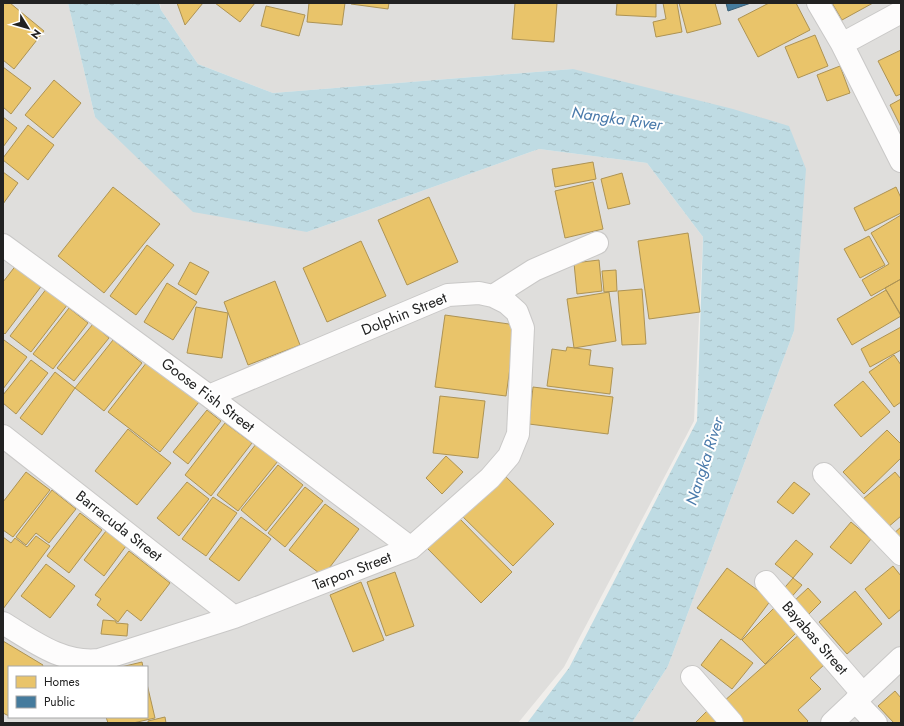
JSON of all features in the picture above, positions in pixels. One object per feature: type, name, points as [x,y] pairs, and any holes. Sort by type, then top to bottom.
[{"type":"street","points":[[818,3],[842,44],[901,161]]},
{"type":"street","points":[[842,44],[901,12]]},
{"type":"street","points":[[494,296],[534,270],[597,243]]},
{"type":"street","name":"Goose Fish Street","points":[[3,245],[209,396],[411,548]]},
{"type":"street","name":"Dolphin Street","points":[[209,396],[448,295],[479,293],[494,296]]},
{"type":"street","name":"Tarpon Street","points":[[3,623],[42,647],[60,656],[87,661],[99,660],[234,617],[411,548],[490,478],[508,456],[518,434],[523,328],[517,312],[494,296]]},
{"type":"street","name":"Barracuda Street","points":[[3,436],[234,617]]},
{"type":"street","points":[[824,474],[901,554]]},
{"type":"street","name":"Bayabas Street","points":[[766,582],[859,698],[876,723]]},
{"type":"street","points":[[832,723],[901,658]]},
{"type":"street","points":[[692,677],[732,723]]},
{"type":"shaded area","points":[[3,3],[68,3],[95,117],[307,232],[539,149],[647,163],[703,237],[694,421],[564,667],[518,723],[3,723]]},
{"type":"shaded area","points":[[160,3],[901,3],[901,723],[632,723],[668,666],[794,331],[573,69],[273,93],[198,64],[161,10]]},
{"type":"water","name":"Nangka River","points":[[68,3],[159,3],[161,10],[198,64],[273,93],[573,69],[733,109],[789,126],[806,169],[794,331],[668,666],[632,723],[527,723],[569,668],[697,421],[703,237],[647,163],[539,149],[307,232],[193,212],[95,117]]},
{"type":"building: Homes","points":[[3,3],[10,3],[44,31],[14,69],[3,60]]},
{"type":"building: Homes","points":[[177,3],[203,3],[185,25]]},
{"type":"building: Homes","points":[[215,3],[255,3],[240,22]]},
{"type":"building: Homes","points":[[309,3],[345,3],[342,25],[307,22]]},
{"type":"building: Homes","points":[[351,3],[389,3],[388,9]]},
{"type":"building: Homes","points":[[515,3],[557,3],[554,42],[512,39]]},
{"type":"building: Homes","points":[[617,3],[656,3],[656,17],[616,15]]},
{"type":"building: Homes","points":[[663,3],[677,3],[682,32],[656,37],[653,22],[666,19]]},
{"type":"building: Homes","points":[[679,3],[715,3],[721,24],[687,33]]},
{"type":"building: Homes","points":[[769,3],[796,3],[810,30],[758,57],[738,19]]},
{"type":"building: Homes","points":[[832,3],[873,3],[842,20]]},
{"type":"building: Homes","points":[[266,6],[305,15],[299,36],[261,26]]},
{"type":"building: Homes","points":[[815,35],[828,66],[798,78],[785,47]]},
{"type":"building: Homes","points":[[901,50],[901,94],[896,96],[878,61]]},
{"type":"building: Homes","points":[[840,66],[850,93],[827,101],[817,75]]},
{"type":"building: Homes","points":[[3,67],[31,88],[11,114],[3,107]]},
{"type":"building: Homes","points":[[54,80],[81,103],[53,138],[25,115]]},
{"type":"building: Homes","points":[[901,99],[901,127],[890,105]]},
{"type":"building: Homes","points":[[3,117],[17,128],[3,147]]},
{"type":"building: Homes","points":[[28,125],[54,145],[28,180],[3,160],[3,158]]},
{"type":"building: Homes","points":[[593,162],[596,179],[555,187],[552,169]]},
{"type":"building: Homes","points":[[3,172],[18,183],[3,204]]},
{"type":"building: Homes","points":[[622,173],[630,204],[608,209],[601,179]]},
{"type":"building: Homes","points":[[593,182],[603,229],[565,238],[555,191]]},
{"type":"building: Homes","points":[[113,187],[160,224],[104,293],[58,256]]},
{"type":"building: Homes","points":[[896,187],[901,198],[901,213],[865,231],[854,208]]},
{"type":"building: Homes","points":[[429,197],[458,262],[407,285],[378,220]]},
{"type":"building: Homes","points":[[901,215],[901,279],[871,296],[862,280],[889,264],[871,233]]},
{"type":"building: Homes","points":[[688,233],[700,312],[649,319],[638,241]]},
{"type":"building: Homes","points":[[869,236],[885,265],[860,278],[844,249]]},
{"type":"building: Homes","points":[[361,241],[386,296],[327,322],[303,268]]},
{"type":"building: Homes","points":[[147,245],[174,265],[136,315],[110,296]]},
{"type":"building: Homes","points":[[599,260],[602,291],[577,294],[574,263]]},
{"type":"building: Homes","points":[[190,262],[209,272],[196,295],[178,284]]},
{"type":"building: Homes","points":[[17,264],[43,284],[5,334],[3,332],[3,282]]},
{"type":"building: Homes","points":[[616,270],[617,291],[604,292],[602,271]]},
{"type":"building: Homes","points":[[901,279],[901,315],[885,288]]},
{"type":"building: Homes","points":[[275,281],[300,345],[248,365],[224,302]]},
{"type":"building: Homes","points":[[167,283],[197,302],[173,340],[144,322]]},
{"type":"building: Homes","points":[[47,288],[68,304],[31,352],[10,336]]},
{"type":"building: Homes","points":[[642,289],[646,344],[622,345],[618,291]]},
{"type":"building: Homes","points":[[886,290],[901,316],[852,345],[837,319]]},
{"type":"building: Homes","points":[[609,292],[616,341],[574,348],[567,299]]},
{"type":"building: Homes","points":[[196,307],[228,313],[222,358],[187,353]]},
{"type":"building: Homes","points":[[69,308],[88,323],[53,369],[33,354]]},
{"type":"building: Homes","points":[[445,315],[516,325],[506,396],[435,387]]},
{"type":"building: Homes","points":[[93,324],[109,338],[74,381],[57,368]]},
{"type":"building: Homes","points":[[901,327],[901,350],[870,367],[861,349]]},
{"type":"building: Homes","points":[[4,340],[27,357],[3,389],[3,341]]},
{"type":"building: Homes","points":[[113,340],[142,363],[104,411],[75,388]]},
{"type":"building: Homes","points":[[567,347],[591,350],[589,365],[613,368],[610,394],[547,386],[552,349],[566,351]]},
{"type":"building: Homes","points":[[894,355],[901,365],[901,402],[894,407],[869,372]]},
{"type":"building: Homes","points":[[31,360],[48,373],[16,414],[3,403],[3,395]]},
{"type":"building: Homes","points":[[147,362],[199,402],[160,452],[108,412]]},
{"type":"building: Homes","points":[[55,372],[75,388],[42,435],[20,418]]},
{"type":"building: Homes","points":[[863,381],[890,412],[861,437],[834,405]]},
{"type":"building: Homes","points":[[533,387],[613,397],[608,434],[529,424]]},
{"type":"building: Homes","points":[[440,396],[485,401],[478,458],[433,453]]},
{"type":"building: Homes","points":[[207,410],[221,421],[188,464],[173,452]]},
{"type":"building: Homes","points":[[225,423],[252,443],[211,496],[185,475]]},
{"type":"building: Homes","points":[[128,429],[171,463],[137,505],[95,471]]},
{"type":"building: Homes","points":[[887,430],[901,444],[901,458],[864,494],[843,472]]},
{"type":"building: Homes","points":[[256,444],[278,461],[238,511],[217,495]]},
{"type":"building: Homes","points":[[446,456],[463,472],[442,494],[426,478]]},
{"type":"building: Homes","points":[[278,465],[303,485],[266,531],[241,510]]},
{"type":"building: Homes","points":[[26,472],[50,490],[13,537],[3,530],[3,502]]},
{"type":"building: Homes","points":[[501,472],[554,524],[513,566],[460,514]]},
{"type":"building: Homes","points":[[895,472],[901,479],[901,516],[887,528],[863,499]]},
{"type":"building: Homes","points":[[187,482],[209,499],[179,536],[157,518]]},
{"type":"building: Homes","points":[[794,482],[810,494],[793,514],[777,502]]},
{"type":"building: Homes","points":[[305,487],[323,501],[285,547],[268,533]]},
{"type":"building: Homes","points":[[52,490],[76,509],[49,543],[36,533],[26,545],[16,537]]},
{"type":"building: Homes","points":[[213,497],[237,513],[206,556],[182,539]]},
{"type":"building: Homes","points":[[325,504],[359,529],[323,576],[289,550]]},
{"type":"building: Homes","points":[[80,513],[102,530],[69,573],[47,556]]},
{"type":"building: Homes","points":[[241,517],[271,539],[239,581],[209,559]]},
{"type":"building: Homes","points":[[458,517],[512,572],[481,603],[427,548]]},
{"type":"building: Homes","points":[[851,522],[871,539],[851,564],[830,547]]},
{"type":"building: Homes","points":[[901,527],[901,546],[892,535]]},
{"type":"building: Homes","points":[[106,531],[126,546],[104,576],[84,560]]},
{"type":"building: Homes","points":[[36,536],[50,546],[3,609],[3,537],[11,543],[15,538],[27,547]]},
{"type":"building: Homes","points":[[796,540],[813,554],[793,578],[775,564]]},
{"type":"building: Homes","points":[[129,551],[170,583],[141,621],[127,610],[118,622],[97,605],[101,599],[95,595]]},
{"type":"building: Homes","points":[[46,564],[75,586],[50,618],[21,596]]},
{"type":"building: Homes","points":[[893,566],[901,576],[901,609],[889,619],[865,589]]},
{"type":"building: Homes","points":[[727,568],[771,600],[741,640],[697,608]]},
{"type":"building: Homes","points":[[395,572],[414,626],[386,636],[367,582]]},
{"type":"building: Homes","points":[[793,578],[802,585],[788,601],[779,594]]},
{"type":"building: Homes","points":[[361,582],[384,640],[353,652],[330,595]]},
{"type":"building: Homes","points":[[808,588],[821,602],[806,617],[793,602]]},
{"type":"building: Homes","points":[[855,591],[882,624],[847,654],[819,622]]},
{"type":"building: Homes","points":[[778,604],[801,628],[765,664],[742,640]]},
{"type":"building: Homes","points":[[103,620],[128,624],[127,636],[101,634]]},
{"type":"building: Homes","points":[[801,633],[827,662],[810,678],[821,689],[798,710],[808,721],[806,723],[742,723],[723,702]]},
{"type":"building: Homes","points":[[721,639],[753,663],[732,689],[701,665]]},
{"type":"building: Homes","points":[[3,641],[43,665],[8,666],[8,716],[3,713]]},
{"type":"building: Homes","points":[[142,662],[143,666],[125,666]]},
{"type":"building: Homes","points":[[148,688],[155,718],[133,723],[108,723],[106,718],[148,718]]},
{"type":"building: Homes","points":[[895,691],[901,698],[901,723],[894,723],[878,706]]},
{"type":"building: Homes","points":[[710,708],[724,723],[695,723]]},
{"type":"building: Homes","points":[[165,717],[166,723],[148,723],[148,721]]},
{"type":"building: Public","points":[[726,3],[751,3],[728,11]]}]
